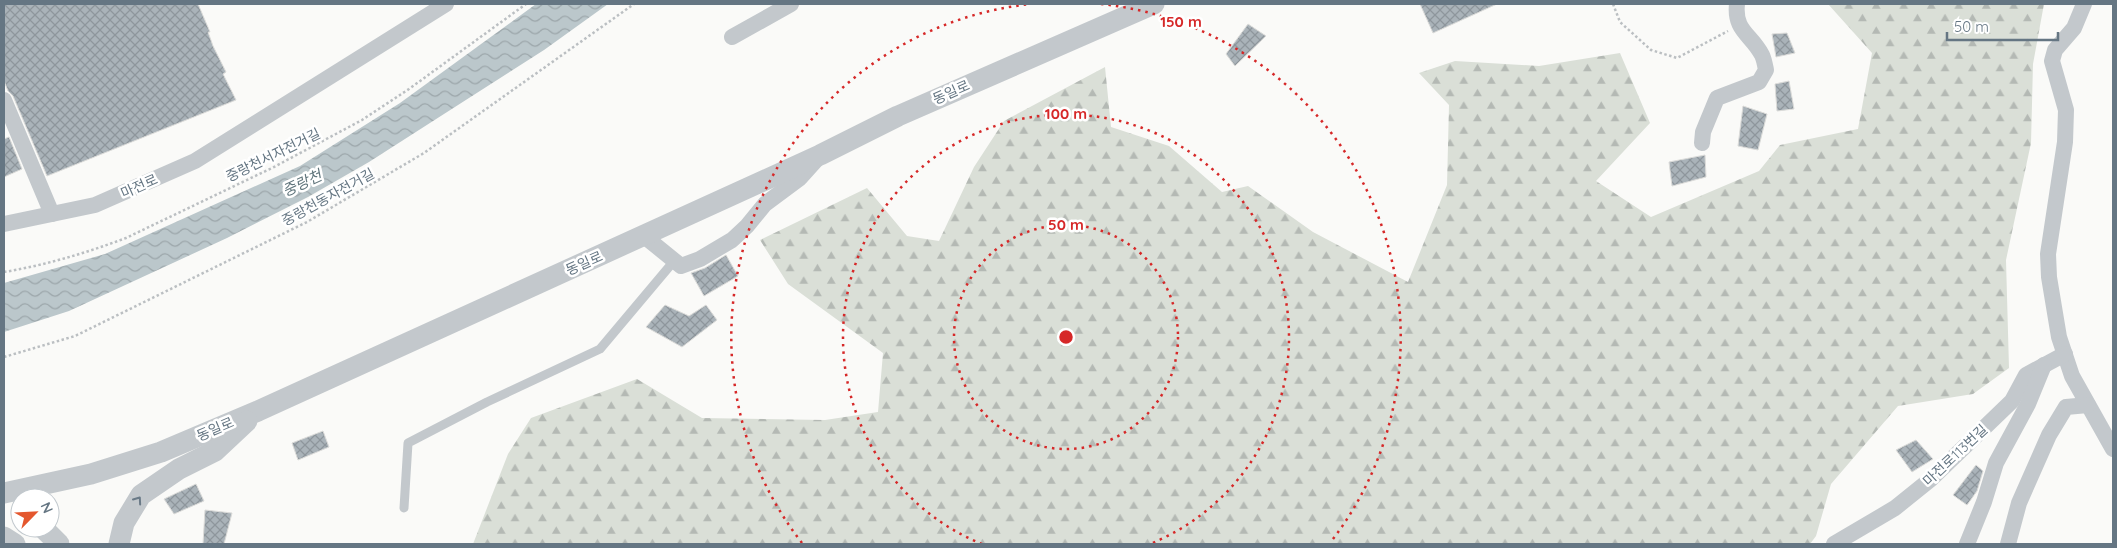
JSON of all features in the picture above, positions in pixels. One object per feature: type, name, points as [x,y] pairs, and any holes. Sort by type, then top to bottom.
[{"type":"street","name":"마전로","points":[[4,224],[95,205],[195,161],[446,4]]},
{"type":"street","points":[[732,37],[791,4]]},
{"type":"street","name":"동일로","points":[[9,494],[91,474],[161,452],[258,411],[820,155],[898,116],[1154,4]]},
{"type":"street","points":[[1702,143],[1704,132],[1717,98],[1759,82],[1766,70],[1762,55],[1739,26],[1736,12],[1737,4]]},
{"type":"street","points":[[2084,4],[2074,28],[2055,50],[2052,61],[2066,110],[2065,142],[2048,254],[2048,277],[2059,337],[2072,376],[2113,449]]},
{"type":"street","points":[[4,100],[52,214]]},
{"type":"street","points":[[644,236],[681,266],[700,259],[732,240],[748,226],[765,204],[800,178],[820,155]]},
{"type":"street","name":"마전로113번길","points":[[1834,544],[1895,508],[1931,479],[2012,401],[2026,375],[2065,354]]},
{"type":"street","points":[[1967,544],[1984,502],[1996,463],[2028,404],[2044,365]]},
{"type":"street","points":[[2008,544],[2019,503],[2049,435],[2066,408],[2088,404]]},
{"type":"street","points":[[119,544],[124,523],[141,495],[179,469],[215,451],[258,411]]},
{"type":"street","points":[[4,537],[15,544]]},
{"type":"lane","points":[[404,508],[408,443],[487,402],[600,349],[674,261]]},
{"type":"path","name":"중랑천서자전거길","points":[[4,272],[57,261],[119,240],[155,225],[314,147],[362,120],[402,94],[526,4]]},
{"type":"path","name":"중랑천동자전거길","points":[[4,357],[75,336],[307,222],[424,153],[634,4]]},
{"type":"path","points":[[1613,4],[1620,22],[1651,50],[1677,58],[1739,26]]},
{"type":"green space","points":[[1828,4],[2044,4],[2033,64],[2031,143],[2006,260],[2009,368],[1973,394],[1898,406],[1831,484],[1816,536],[1810,544],[473,544],[508,454],[531,418],[637,379],[702,418],[825,420],[878,412],[883,353],[788,284],[760,240],[867,188],[907,236],[939,241],[974,167],[1004,121],[1105,67],[1111,127],[1169,146],[1222,192],[1248,186],[1313,232],[1408,282],[1447,185],[1449,105],[1419,73],[1455,61],[1539,66],[1620,53],[1650,123],[1596,181],[1651,217],[1759,171],[1780,145],[1858,129],[1872,53]]},
{"type":"water","name":"중랑천","points":[[536,4],[608,4],[544,50],[369,162],[308,197],[227,238],[69,311],[4,332],[4,283],[105,254],[300,166],[400,103]]},
{"type":"building","points":[[4,4],[198,4],[210,32],[208,32],[213,46],[226,72],[223,74],[236,100],[47,176],[13,96],[8,91],[4,81]]},
{"type":"building","points":[[1420,4],[1497,4],[1433,33]]},
{"type":"building","points":[[1248,24],[1266,36],[1235,66],[1226,54]]},
{"type":"building","points":[[1787,33],[1795,53],[1776,57],[1772,34]]},
{"type":"building","points":[[1789,81],[1794,109],[1777,111],[1775,84]]},
{"type":"building","points":[[1743,106],[1767,114],[1758,150],[1738,146]]},
{"type":"building","points":[[9,137],[22,169],[4,177],[4,139]]},
{"type":"building","points":[[1705,155],[1706,177],[1672,186],[1669,162]]},
{"type":"building","points":[[726,255],[738,276],[704,296],[691,273],[705,268]]},
{"type":"building","points":[[665,305],[689,316],[706,305],[717,320],[682,347],[646,327]]},
{"type":"building","points":[[323,431],[329,447],[298,460],[292,443]]},
{"type":"building","points":[[1916,440],[1933,459],[1912,472],[1896,450]]},
{"type":"building","points":[[1976,465],[1983,471],[1977,491],[1967,505],[1953,495]]},
{"type":"building","points":[[196,484],[204,501],[174,514],[164,499]]},
{"type":"building","points":[[205,510],[232,513],[224,544],[203,544]]}]
